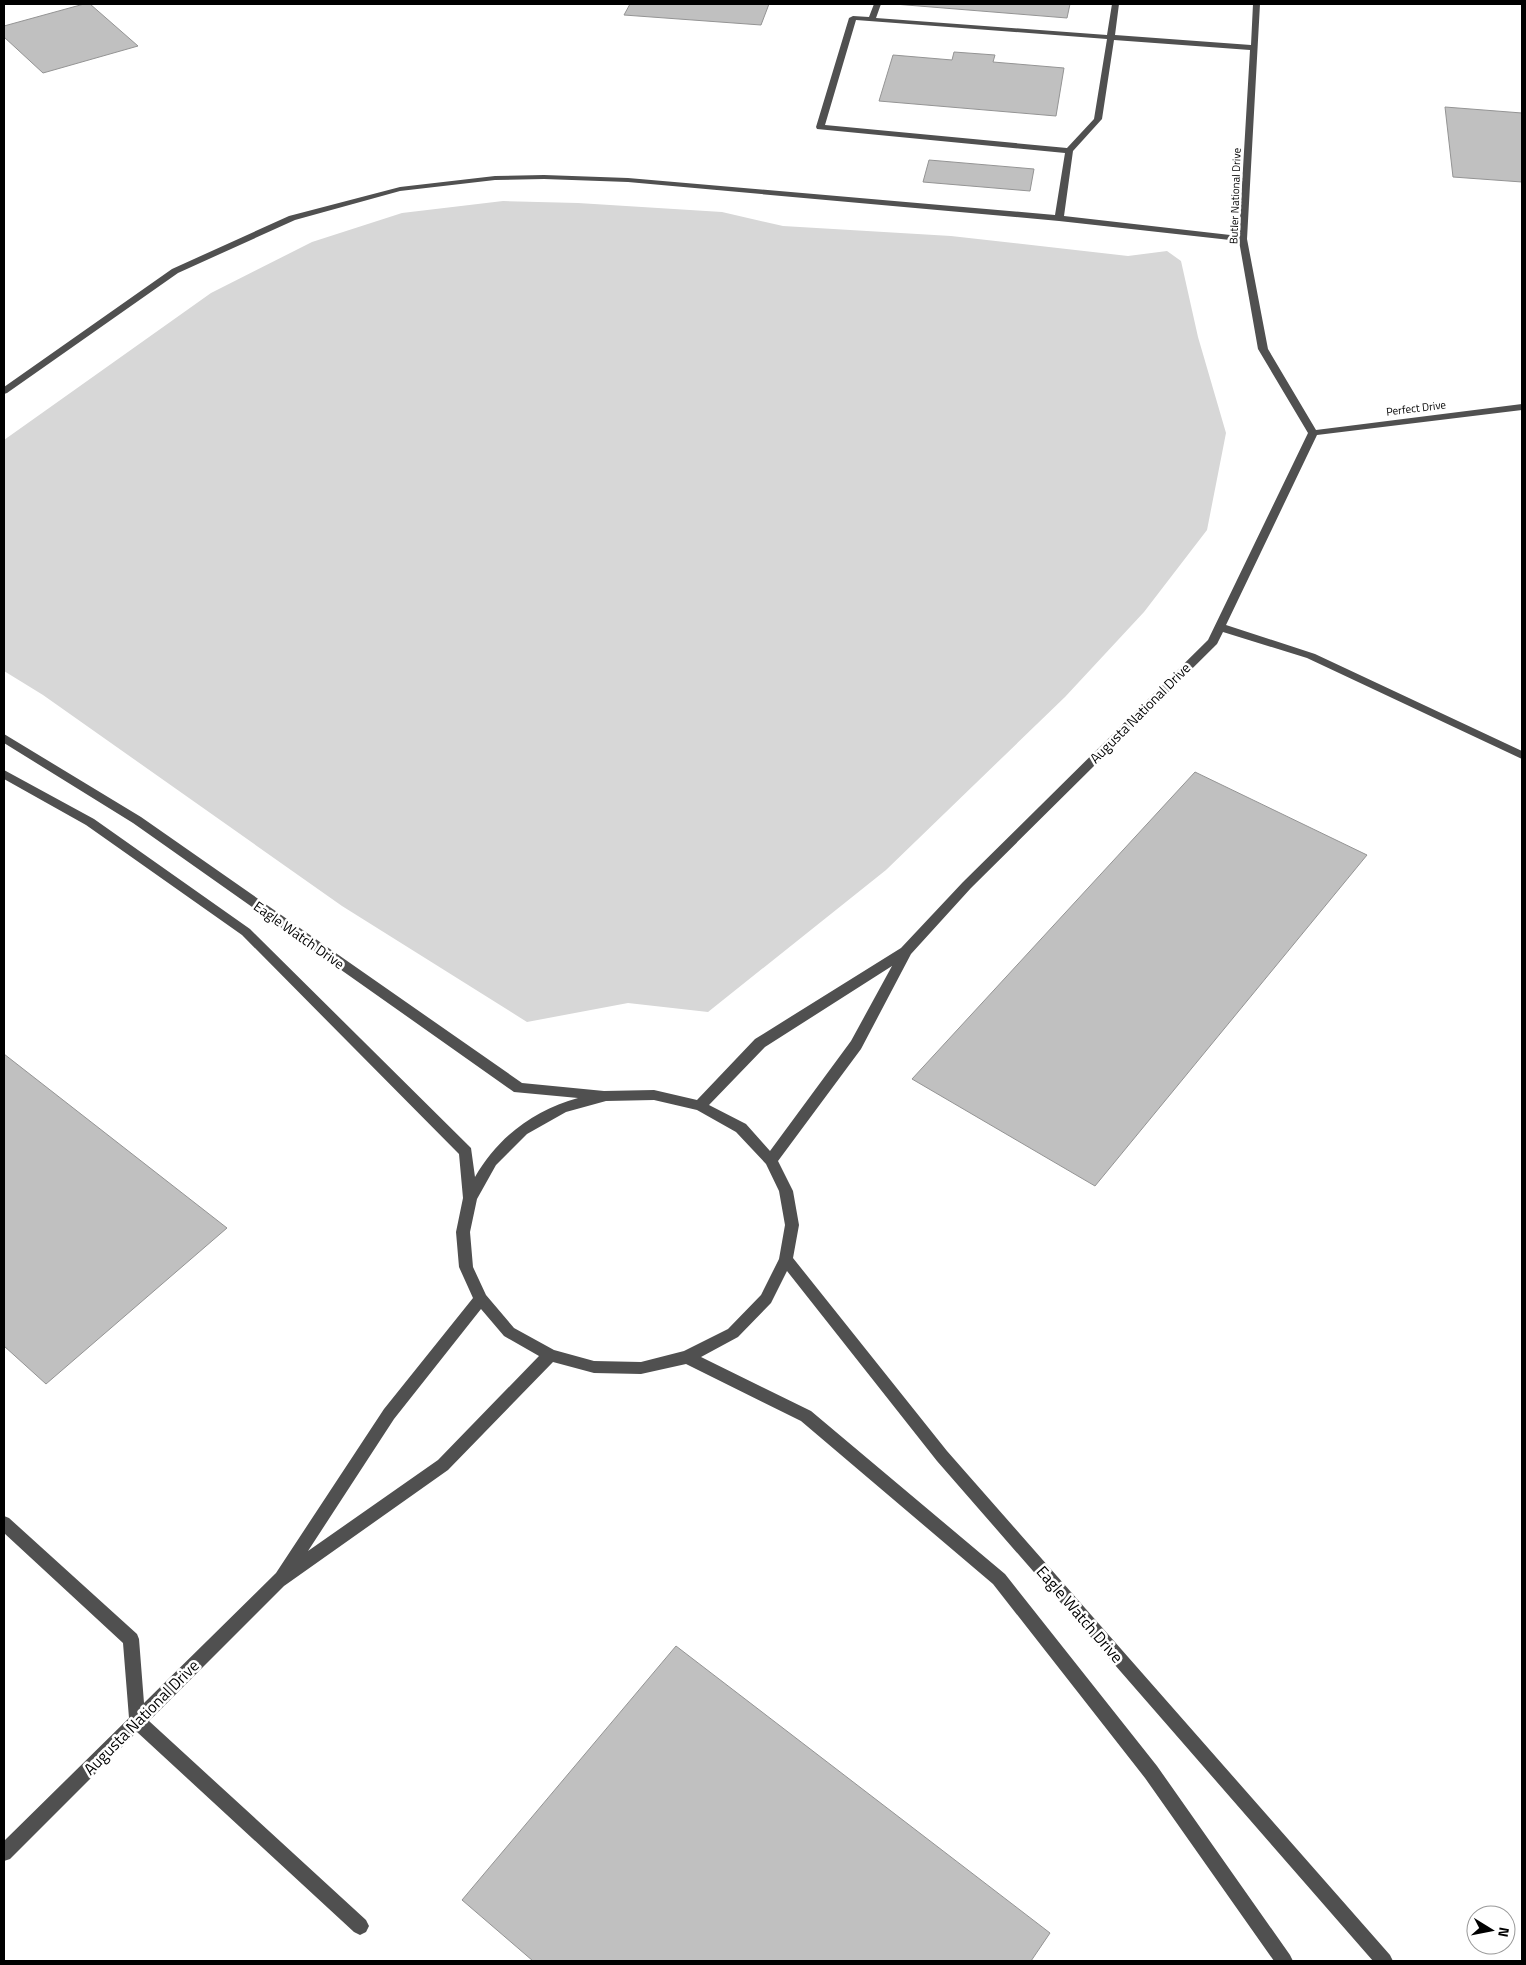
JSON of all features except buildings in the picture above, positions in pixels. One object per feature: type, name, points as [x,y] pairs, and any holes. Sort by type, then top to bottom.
[{"type":"street","points":[[872,19],[877,4]]},
{"type":"street","points":[[1060,218],[1070,151],[1098,120],[1116,4]]},
{"type":"street","name":"Butler National Drive","points":[[1257,4],[1243,239],[1263,349],[1313,433]]},
{"type":"street","points":[[1070,151],[820,127],[853,18],[1254,48]]},
{"type":"street","points":[[4,391],[175,271],[292,218],[400,189],[495,178],[544,177],[628,180],[1060,218],[1243,239]]},
{"type":"street","name":"Perfect Drive","points":[[1313,433],[1522,407]]},
{"type":"street","name":"Augusta National Drive","points":[[906,951],[967,885],[1213,642],[1313,433]]},
{"type":"street","points":[[1220,627],[1311,656],[1522,755]]},
{"type":"street","name":"Eagle Watch Drive","points":[[4,738],[137,820],[519,1088],[606,1096],[654,1095],[700,1106],[741,1128],[771,1160],[786,1191],[792,1225],[786,1259],[766,1299],[733,1333],[687,1357],[641,1368],[594,1367],[550,1355],[509,1332],[481,1299],[466,1267],[463,1232],[470,1198],[466,1152],[246,932],[90,822],[4,774]]},
{"type":"street","points":[[700,1106],[760,1043],[906,951]]},
{"type":"street","points":[[771,1160],[856,1045],[906,951]]},
{"type":"street","name":"Eagle Watch Drive","points":[[470,1198],[490,1161],[522,1130],[562,1108],[606,1096]]},
{"type":"street","name":"Eagle Watch Drive","points":[[786,1259],[942,1456],[1384,1961]]},
{"type":"street","points":[[278,1581],[390,1414],[481,1299]]},
{"type":"street","points":[[278,1581],[443,1465],[550,1355]]},
{"type":"street","points":[[687,1357],[806,1416],[999,1580],[1152,1772],[1284,1961]]},
{"type":"street","points":[[4,1523],[131,1639],[137,1721],[360,1926]]},
{"type":"street","name":"Augusta National Drive","points":[[4,1853],[278,1581]]},
{"type":"shaded area","points":[[503,201],[578,203],[722,212],[783,226],[951,236],[1128,256],[1167,251],[1181,261],[1198,337],[1226,433],[1207,530],[1144,612],[1065,697],[886,870],[708,1012],[628,1003],[527,1022],[342,906],[43,695],[4,671],[4,440],[211,293],[312,242],[402,213]]}]
